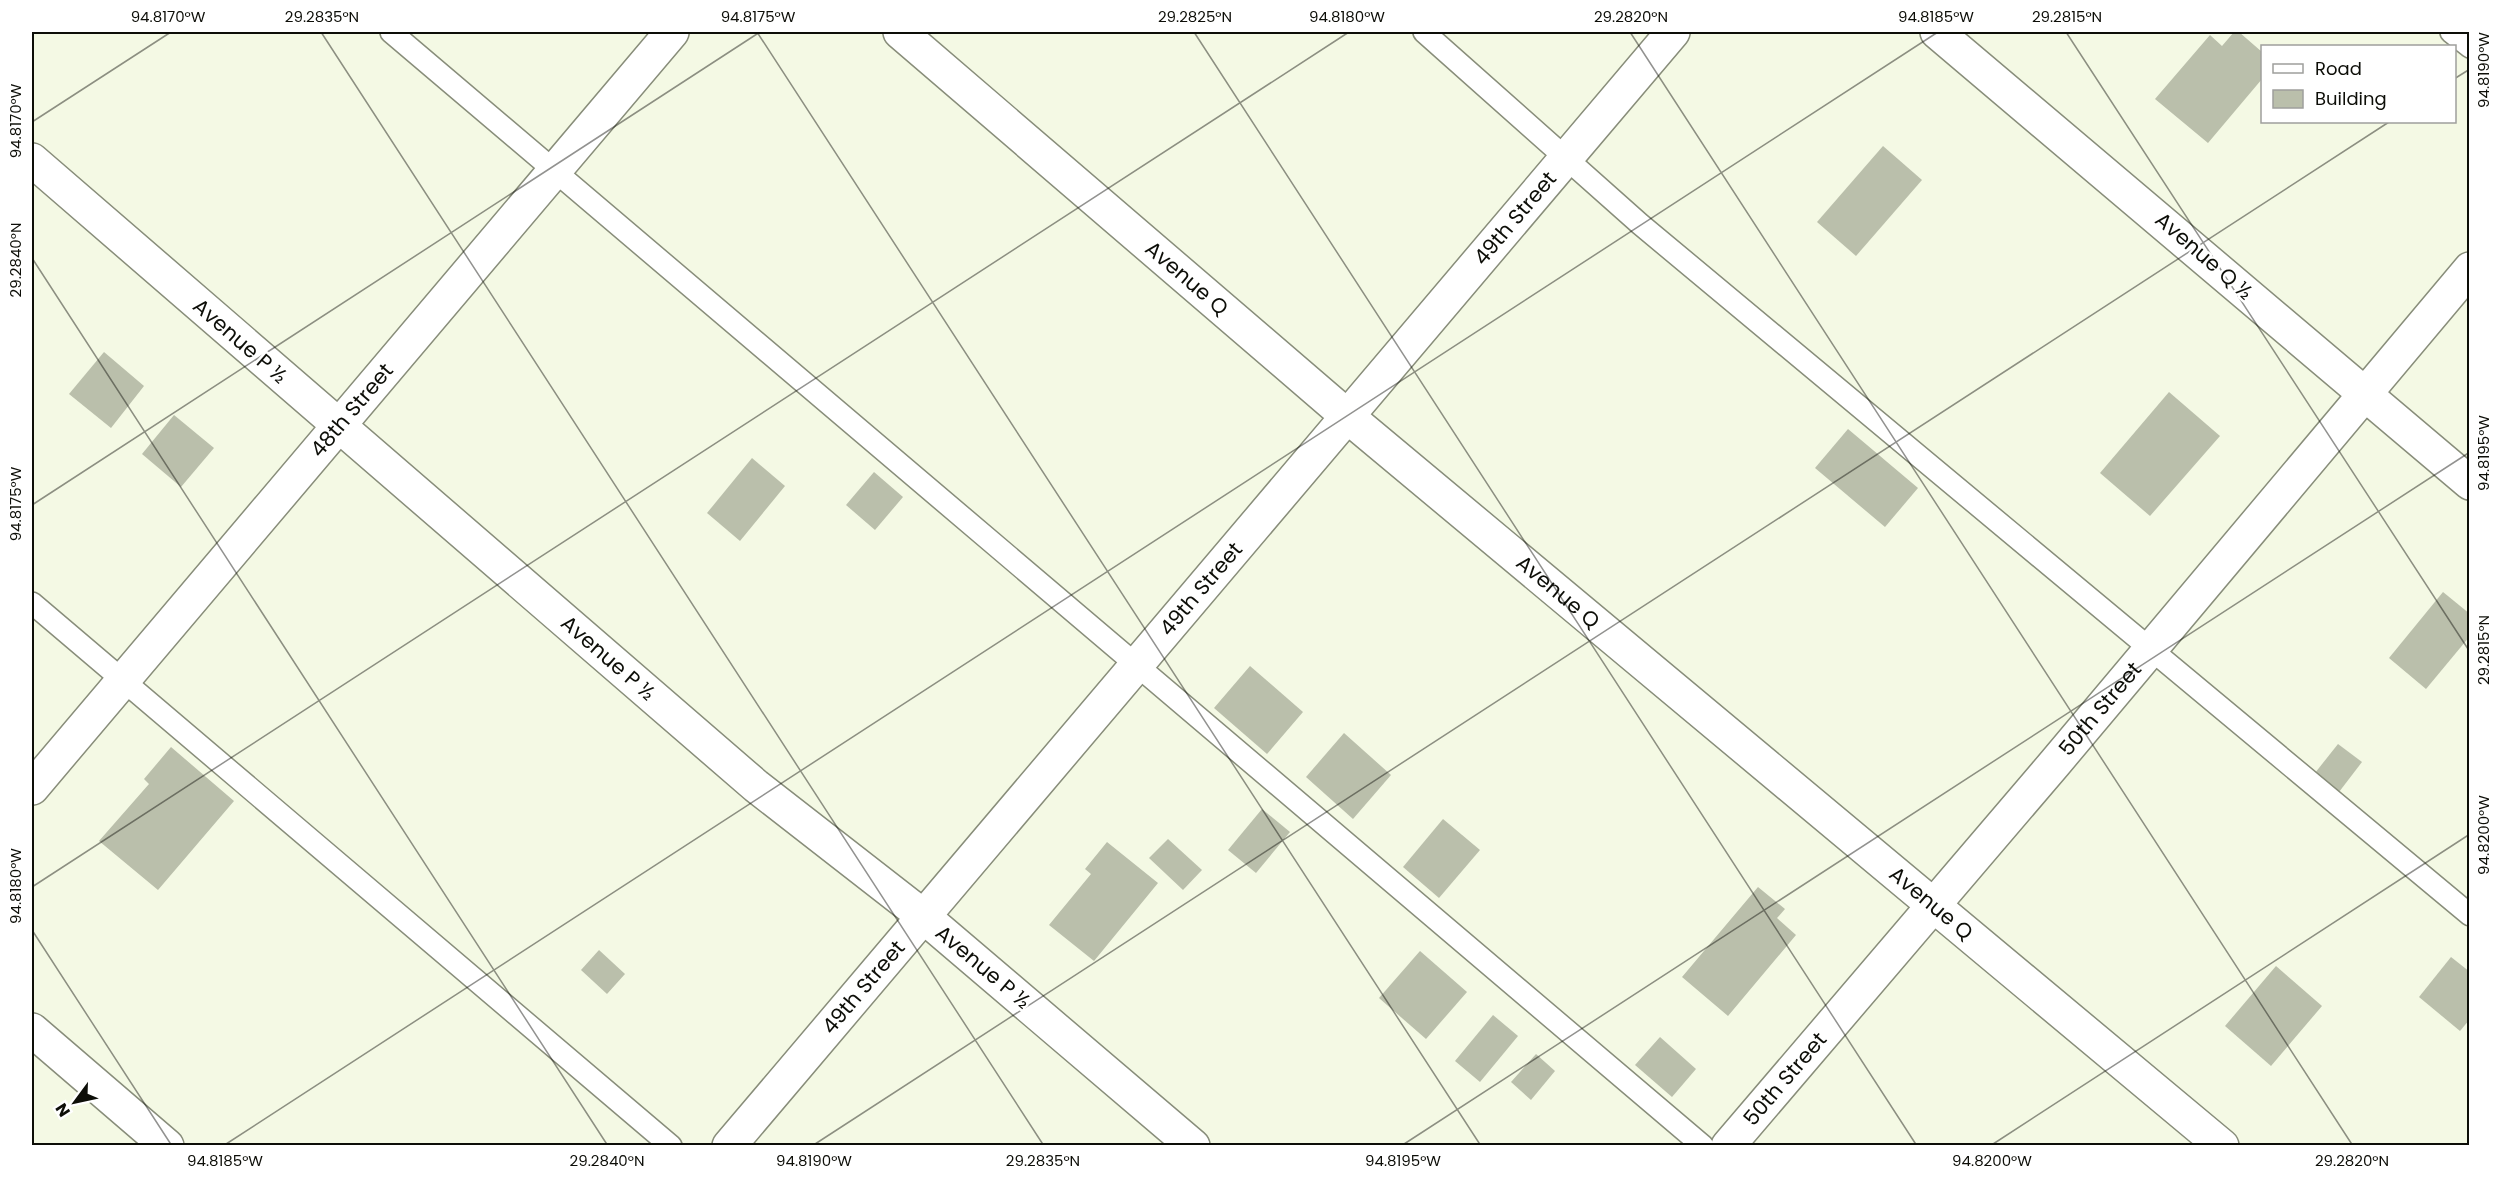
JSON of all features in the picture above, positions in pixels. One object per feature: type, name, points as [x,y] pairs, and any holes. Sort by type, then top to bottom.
[{"type":"street","name":"48th Street","points":[[32,788],[672,32]]},
{"type":"street","name":"Avenue Q","points":[[900,32],[1347,416],[2222,1146]]},
{"type":"street","name":"49th Street","points":[[729,1146],[1673,32]]},
{"type":"street","name":"Avenue Q ½","points":[[1937,32],[2469,483]]},
{"type":"street","name":"Avenue P ½","points":[[32,160],[756,786],[923,916],[1192,1146]]},
{"type":"street","name":"50th Street","points":[[1728,1146],[2469,269]]},
{"type":"street","points":[[32,1030],[167,1146]]},
{"type":"lane","points":[[391,32],[1703,1146]]},
{"type":"lane","points":[[1424,32],[1640,224],[2469,915]]},
{"type":"lane","points":[[2451,32],[2469,47]]},
{"type":"lane","points":[[32,603],[671,1146]]},
{"type":"building","points":[[2234,32],[2239,32],[2261,51],[2261,80],[2208,143],[2155,99],[2210,35],[2222,46]]},
{"type":"building","points":[[1883,146],[1922,180],[1856,256],[1817,222]]},
{"type":"building","points":[[104,352],[144,386],[111,428],[69,394]]},
{"type":"building","points":[[2169,392],[2220,436],[2150,516],[2100,473]]},
{"type":"building","points":[[174,415],[214,448],[181,487],[142,454]]},
{"type":"building","points":[[1848,429],[1918,488],[1885,527],[1815,468]]},
{"type":"building","points":[[752,458],[785,486],[740,541],[707,513]]},
{"type":"building","points":[[874,472],[903,497],[875,530],[846,505]]},
{"type":"building","points":[[2443,592],[2470,614],[2470,636],[2426,689],[2389,658]]},
{"type":"building","points":[[1250,666],[1303,712],[1267,754],[1214,708]]},
{"type":"building","points":[[1344,733],[1391,775],[1353,819],[1306,777]]},
{"type":"building","points":[[2338,744],[2362,762],[2339,792],[2315,773]]},
{"type":"building","points":[[171,747],[234,801],[158,890],[99,841],[149,784],[144,779]]},
{"type":"building","points":[[1262,809],[1290,832],[1256,873],[1228,850]]},
{"type":"building","points":[[1443,819],[1480,850],[1439,898],[1403,867]]},
{"type":"building","points":[[1168,839],[1202,870],[1183,890],[1149,858]]},
{"type":"building","points":[[1107,842],[1158,883],[1094,961],[1049,925],[1091,874],[1085,869]]},
{"type":"building","points":[[1758,887],[1785,909],[1777,918],[1796,935],[1728,1016],[1682,977]]},
{"type":"building","points":[[599,950],[625,974],[607,994],[581,970]]},
{"type":"building","points":[[1420,951],[1467,992],[1426,1039],[1379,998]]},
{"type":"building","points":[[2451,957],[2470,972],[2470,1019],[2460,1031],[2419,997]]},
{"type":"building","points":[[2276,966],[2322,1006],[2271,1066],[2225,1026]]},
{"type":"building","points":[[1493,1015],[1518,1036],[1480,1082],[1455,1061]]},
{"type":"building","points":[[1660,1037],[1696,1069],[1672,1097],[1635,1065]]},
{"type":"building","points":[[1536,1054],[1555,1071],[1531,1100],[1511,1082]]}]
